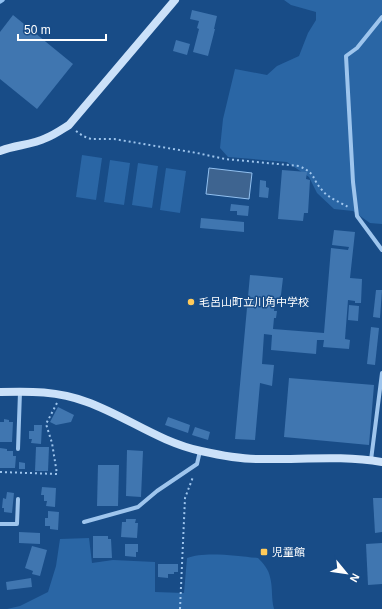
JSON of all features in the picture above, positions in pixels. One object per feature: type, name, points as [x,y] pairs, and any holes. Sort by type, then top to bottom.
[{"type":"street","points":[[0,151],[9,147],[47,138],[69,125],[174,0]]},
{"type":"street","points":[[382,18],[357,48],[346,56],[356,216],[382,250]]},
{"type":"street","points":[[371,460],[382,373]]},
{"type":"street","points":[[0,392],[38,391],[61,394],[86,401],[172,443],[200,451],[256,459],[320,458],[371,460],[382,462]]},
{"type":"street","points":[[18,449],[20,392]]},
{"type":"street","points":[[84,522],[138,507],[157,491],[197,464],[200,451]]},
{"type":"street","points":[[0,524],[17,524],[18,499]]},
{"type":"path","points":[[69,125],[83,136],[91,139],[114,139],[225,159],[299,166],[314,175],[321,190],[326,194],[356,211]]},
{"type":"path","points":[[0,472],[57,474],[52,443],[46,424],[61,394]]},
{"type":"path","points":[[180,609],[186,498],[197,464]]},
{"type":"shaded area","points":[[284,0],[382,0],[382,224],[370,223],[353,211],[334,209],[317,193],[309,177],[287,162],[228,157],[220,148],[223,119],[235,69],[267,75],[277,66],[299,56],[308,33],[316,20],[316,12],[291,5]]},
{"type":"shaded area","points":[[82,155],[102,158],[96,200],[76,197]]},
{"type":"shaded area","points":[[110,160],[130,163],[124,205],[104,202]]},
{"type":"shaded area","points":[[138,163],[158,166],[152,208],[132,205]]},
{"type":"shaded area","points":[[166,168],[186,171],[180,213],[160,210]]},
{"type":"shaded area","points":[[209,168],[252,173],[249,199],[206,194]]},
{"type":"shaded area","points":[[89,538],[92,563],[113,560],[155,562],[155,592],[184,593],[187,558],[212,554],[258,558],[266,567],[269,574],[274,609],[7,609],[20,606],[48,592],[56,566],[60,539]]},
{"type":"building","points":[[192,10],[217,16],[208,56],[193,52],[199,29],[197,28],[199,21],[190,19]]},
{"type":"building","points":[[13,15],[73,64],[37,109],[0,79],[0,32]]},
{"type":"building","points":[[176,40],[190,44],[187,55],[173,51]]},
{"type":"building","points":[[282,170],[307,172],[306,179],[310,180],[308,213],[304,213],[303,221],[278,219]]},
{"type":"building","points":[[260,180],[266,181],[266,187],[269,188],[268,198],[259,197]]},
{"type":"building","points":[[231,204],[249,206],[248,216],[237,215],[237,211],[230,211]]},
{"type":"building","points":[[201,218],[244,222],[244,232],[200,228]]},
{"type":"building","points":[[334,230],[355,232],[350,278],[362,279],[361,303],[355,303],[355,301],[348,300],[345,339],[350,340],[349,349],[323,347],[324,340],[317,340],[316,354],[271,350],[272,335],[264,334],[262,364],[274,365],[272,386],[260,383],[255,440],[235,439],[250,275],[283,278],[280,303],[275,302],[274,311],[277,311],[276,318],[274,318],[273,329],[324,333],[331,248],[348,250],[349,247],[332,245]]},
{"type":"building","points":[[376,290],[382,290],[380,318],[373,317]]},
{"type":"building","points":[[349,305],[359,306],[358,321],[348,320]]},
{"type":"building","points":[[371,327],[379,328],[375,365],[367,364]]},
{"type":"building","points":[[289,378],[374,385],[369,445],[284,437]]},
{"type":"building","points":[[58,407],[74,415],[71,422],[56,425],[50,422]]},
{"type":"building","points":[[168,417],[190,425],[188,433],[165,425]]},
{"type":"building","points":[[4,419],[9,420],[9,422],[13,422],[12,442],[0,442],[0,422],[4,422]]},
{"type":"building","points":[[34,425],[42,425],[41,444],[31,443],[32,439],[29,439],[29,431],[34,431]]},
{"type":"building","points":[[195,427],[210,432],[208,440],[192,435]]},
{"type":"building","points":[[36,447],[49,447],[48,471],[35,471]]},
{"type":"building","points":[[0,448],[7,449],[7,451],[13,451],[13,456],[16,456],[15,468],[0,468]]},
{"type":"building","points":[[127,450],[143,451],[141,497],[126,496]]},
{"type":"building","points":[[19,462],[25,463],[25,469],[19,469]]},
{"type":"building","points":[[98,465],[119,465],[118,506],[97,506]]},
{"type":"building","points":[[42,487],[56,488],[55,507],[46,506],[47,501],[44,501],[44,495],[41,495]]},
{"type":"building","points":[[7,492],[14,493],[12,513],[4,512],[4,508],[2,508],[3,498],[6,499]]},
{"type":"building","points":[[373,498],[382,498],[382,532],[375,533]]},
{"type":"building","points":[[48,511],[59,512],[58,530],[50,529],[50,526],[45,526],[45,518],[48,518]]},
{"type":"building","points":[[126,519],[136,519],[135,523],[138,523],[137,538],[121,537],[122,522],[126,522]]},
{"type":"building","points":[[19,532],[40,533],[40,544],[19,543]]},
{"type":"building","points":[[93,536],[108,536],[108,539],[111,539],[112,558],[93,558]]},
{"type":"building","points":[[382,543],[382,584],[368,585],[366,544]]},
{"type":"building","points":[[125,544],[138,544],[138,552],[136,552],[136,557],[125,556]]},
{"type":"building","points":[[32,546],[47,550],[40,576],[32,574],[33,571],[25,568]]},
{"type":"building","points":[[158,564],[178,564],[178,572],[168,574],[168,578],[158,577]]},
{"type":"building","points":[[31,578],[32,587],[7,590],[6,582]]},
{"type":"place","name":"毛呂山町立川角中学校","points":[[191,302]]},
{"type":"place","name":"児童館","points":[[264,552]]}]
